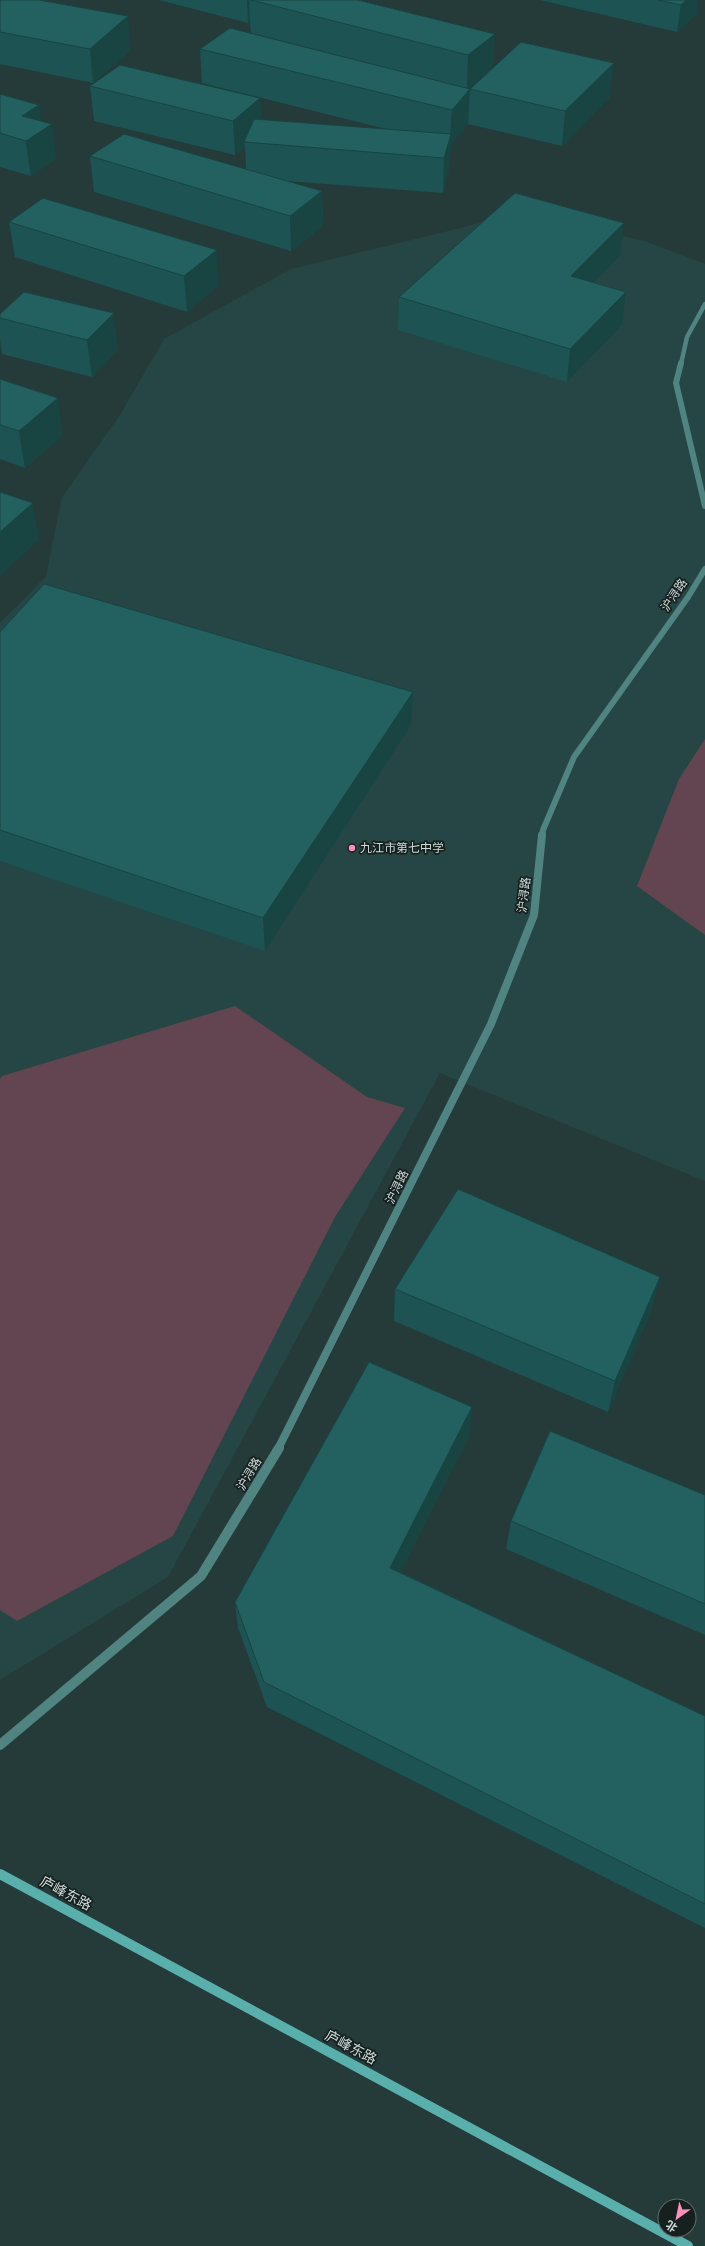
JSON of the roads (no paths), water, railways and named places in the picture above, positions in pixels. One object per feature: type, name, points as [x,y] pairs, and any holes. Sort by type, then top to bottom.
[{"type":"main road","name":"庐峰东路","points":[[0,1874],[688,2246]]},
{"type":"lane","points":[[705,304],[687,337],[676,383],[705,506]]},
{"type":"lane","name":"沪浔路","points":[[0,1745],[201,1576],[280,1446],[491,1024],[534,915],[543,830],[574,757],[688,597],[705,569]]},
{"type":"place","name":"九江市第七中学","points":[[352,848]]}]
